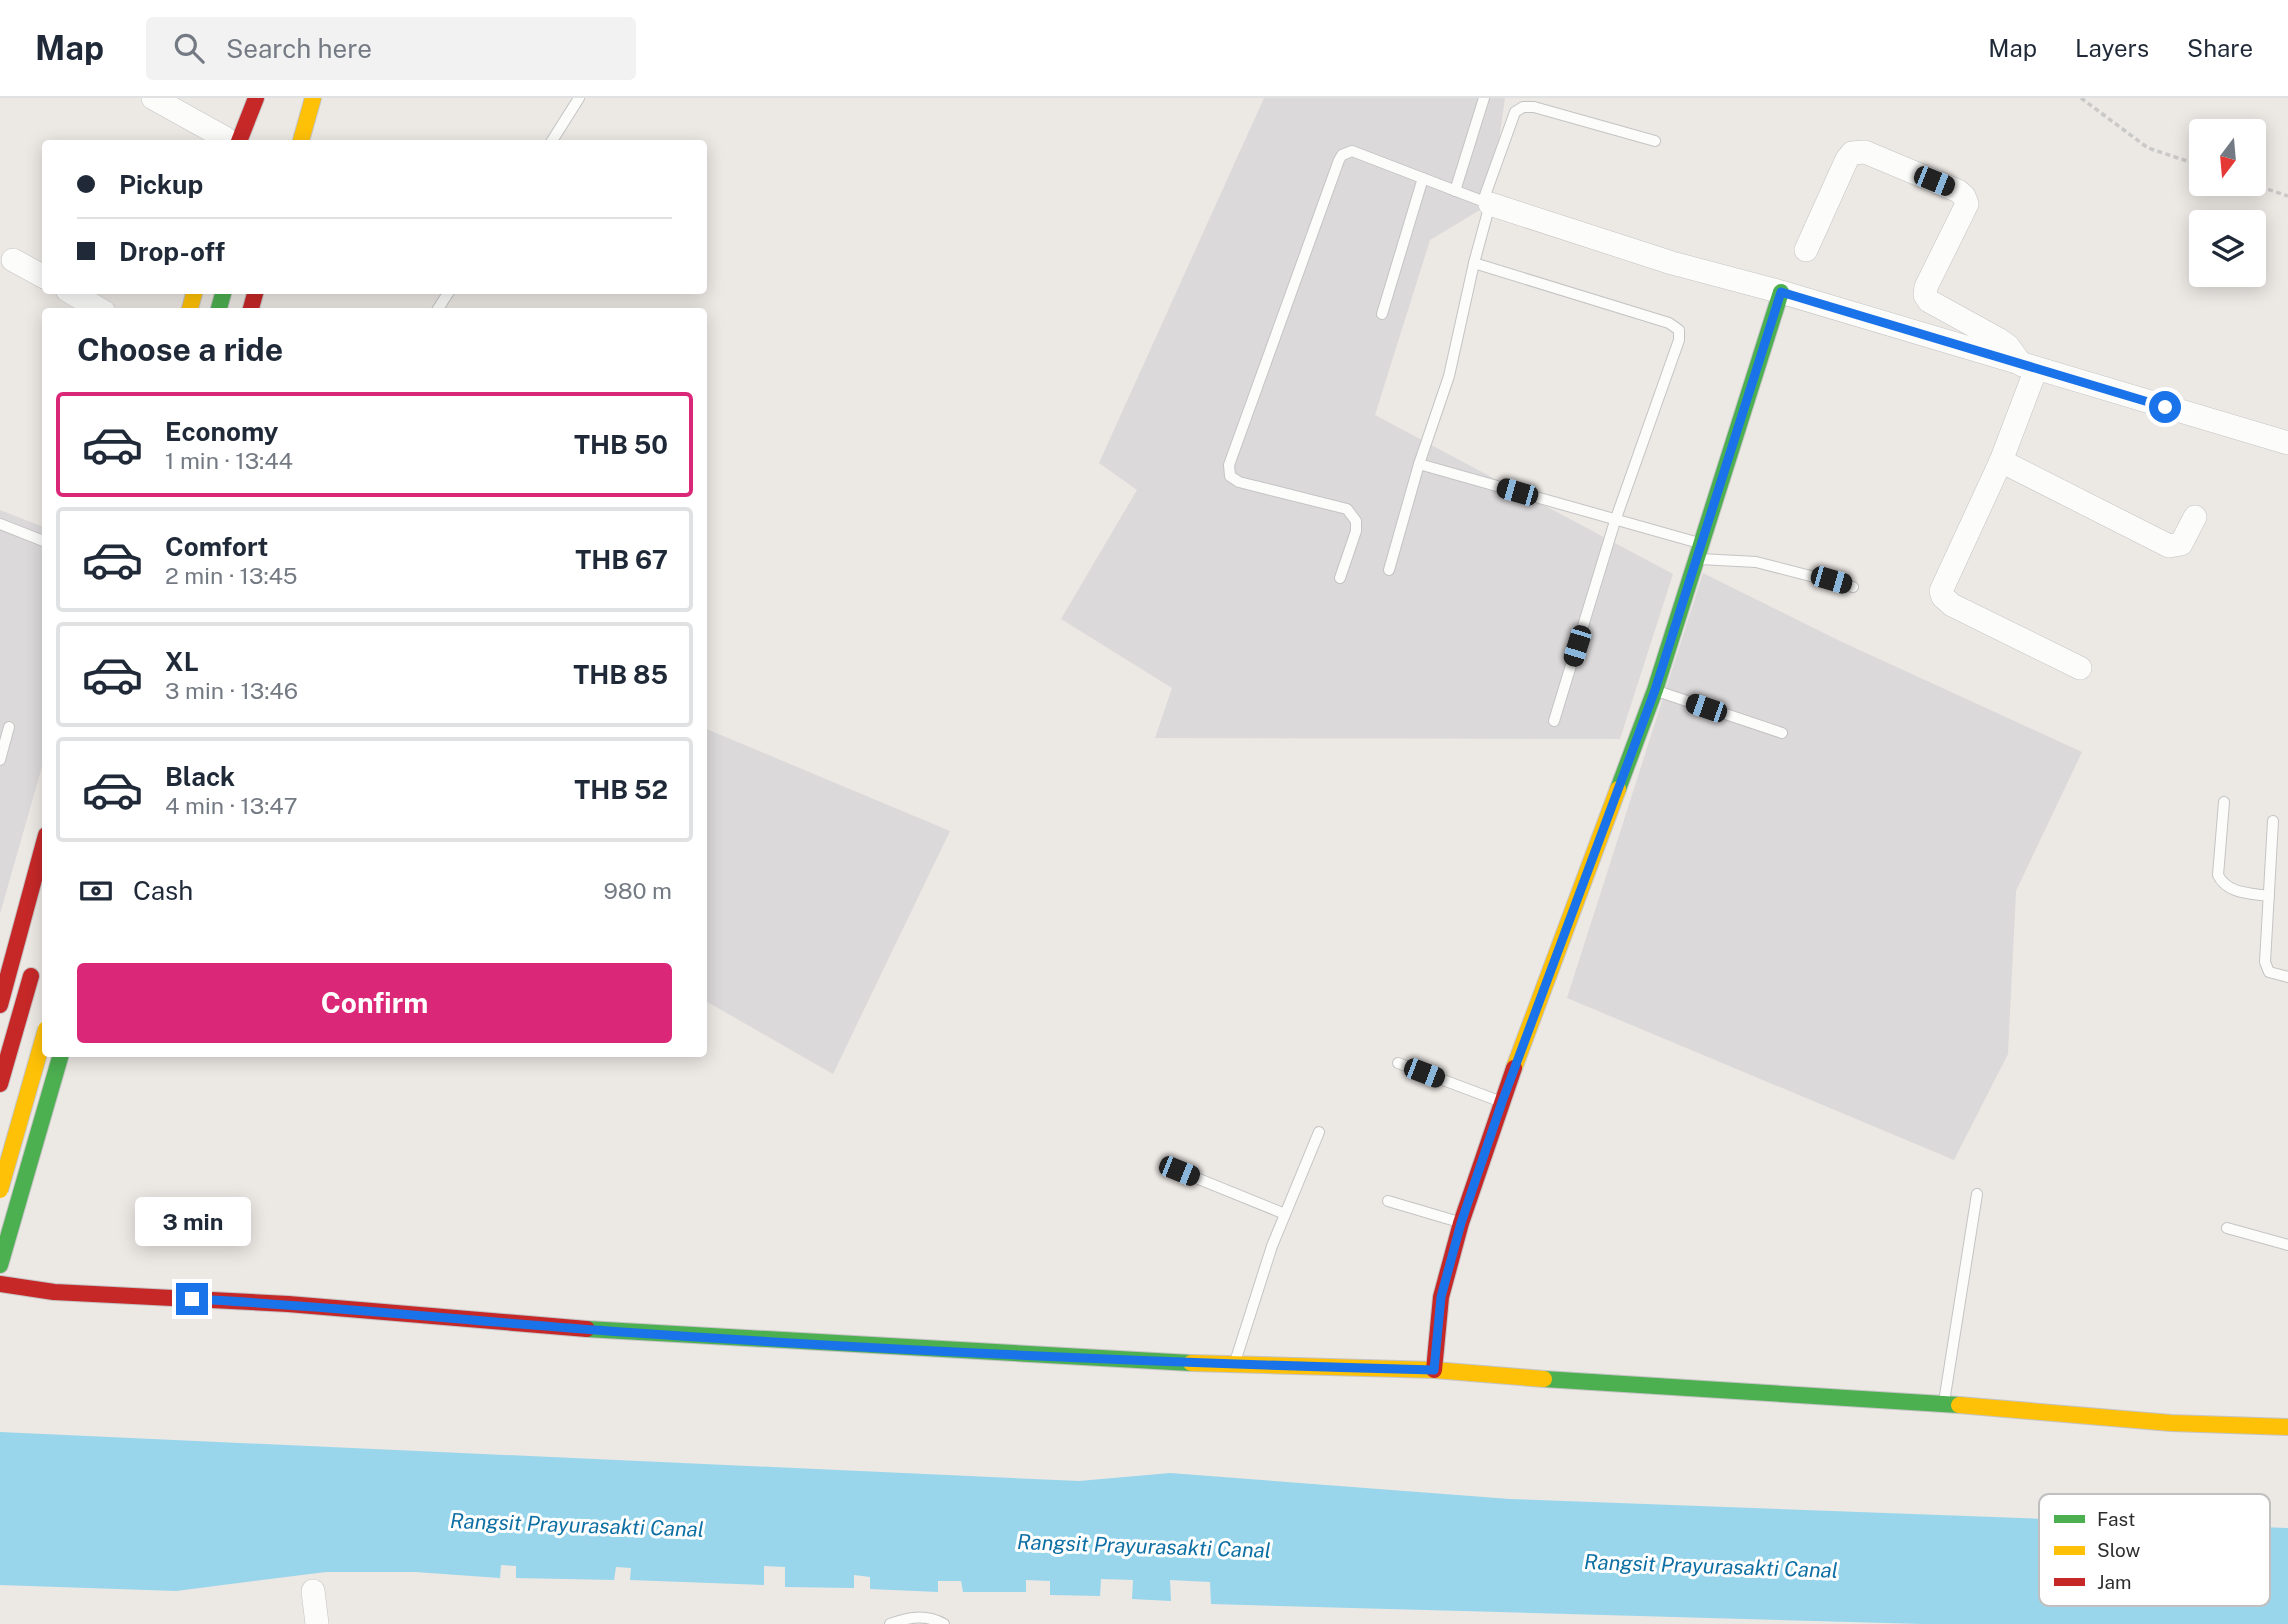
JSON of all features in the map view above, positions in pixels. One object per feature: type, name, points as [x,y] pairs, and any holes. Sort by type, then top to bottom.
[{"type":"street","points":[[153,98],[226,140]]},
{"type":"street","points":[[229,140],[237,98]]},
{"type":"street","points":[[230,140],[256,98]]},
{"type":"street","points":[[301,140],[313,98]]},
{"type":"street","points":[[315,140],[326,98]]},
{"type":"street","points":[[1806,250],[1852,153],[1865,152],[1958,191],[1965,196],[1967,204],[1926,287],[1925,295],[1928,301],[2008,346],[2029,367]]},
{"type":"street","points":[[1487,203],[1672,263],[1781,292],[2288,443]]},
{"type":"street","points":[[13,260],[42,276]]},
{"type":"street","points":[[1434,1370],[1441,1297],[1461,1223],[1502,1102],[1655,690],[1781,292]]},
{"type":"street","points":[[74,294],[97,308]]},
{"type":"street","points":[[2029,367],[2000,461],[1941,591],[1943,597],[1952,605],[2080,667]]},
{"type":"street","points":[[2000,461],[2169,546],[2181,544],[2195,517]]},
{"type":"street","points":[[0,1005],[8,949],[42,847]]},
{"type":"street","points":[[0,1084],[34,964]]},
{"type":"street","points":[[0,1190],[42,1043]]},
{"type":"street","points":[[0,1265],[60,1057]]},
{"type":"street","points":[[0,1177],[12,1197],[14,1215]]},
{"type":"street","points":[[0,1284],[54,1292],[288,1304],[622,1332],[1086,1359],[1434,1370],[1635,1386],[1943,1404],[2171,1423],[2288,1427]]},
{"type":"street","points":[[313,1591],[317,1624]]},
{"type":"lane","points":[[553,140],[579,98]]},
{"type":"lane","points":[[1455,191],[1484,98]]},
{"type":"lane","points":[[1390,570],[1419,464],[1449,376],[1487,203],[1515,112],[1523,107],[1534,107],[1655,141]]},
{"type":"lane","points":[[1340,578],[1356,531],[1356,521],[1347,509],[1239,482],[1230,476],[1229,465],[1342,155],[1352,151],[1487,203]]},
{"type":"lane","points":[[1382,314],[1423,178]]},
{"type":"lane","points":[[1474,263],[1669,323],[1679,330],[1679,340],[1615,521],[1555,721]]},
{"type":"lane","points":[[1419,464],[1615,521],[1699,552],[1756,562],[1853,587]]},
{"type":"lane","points":[[0,524],[42,540]]},
{"type":"lane","points":[[1655,690],[1782,733]]},
{"type":"lane","points":[[0,760],[9,727]]},
{"type":"lane","points":[[2224,802],[2218,875],[2222,884],[2233,890],[2269,896]]},
{"type":"lane","points":[[2273,821],[2265,962],[2269,972],[2288,977]]},
{"type":"lane","points":[[1398,1063],[1502,1102]]},
{"type":"lane","points":[[1234,1364],[1272,1246],[1319,1132]]},
{"type":"lane","points":[[1179,1171],[1285,1214]]},
{"type":"lane","points":[[1943,1404],[1977,1194]]},
{"type":"lane","points":[[1388,1201],[1461,1223]]},
{"type":"lane","points":[[2227,1228],[2288,1245]]},
{"type":"lane","points":[[890,1624],[909,1617],[935,1619],[944,1624]]},
{"type":"path","points":[[2081,98],[2148,148],[2189,162]]},
{"type":"path","points":[[2266,189],[2288,196]]},
{"type":"shaded area","points":[[1264,98],[1505,98],[1490,204],[1430,240],[1375,415],[1673,574],[1620,739],[1155,738],[1172,688],[1061,619],[1137,490],[1099,463]]},
{"type":"shaded area","points":[[0,510],[42,526],[42,767],[0,914]]},
{"type":"shaded area","points":[[1703,573],[1842,642],[2082,752],[2016,891],[2008,1054],[1954,1160],[1567,998]]},
{"type":"shaded area","points":[[707,729],[950,831],[833,1074],[707,1002]]},
{"type":"water","name":"Rangsit Prayurasakti Canal","points":[[0,1432],[1079,1481],[1170,1473],[1510,1499],[2039,1519],[2039,1606],[2270,1606],[2270,1527],[2288,1528],[2288,1624],[1922,1624],[1211,1604],[1210,1582],[1170,1580],[1171,1601],[1132,1599],[1133,1580],[1101,1579],[1100,1596],[1050,1595],[1050,1581],[1026,1580],[1026,1592],[963,1592],[961,1581],[938,1581],[938,1592],[870,1589],[870,1577],[854,1575],[854,1588],[785,1587],[785,1567],[764,1566],[764,1585],[630,1580],[631,1568],[616,1567],[614,1580],[516,1578],[516,1566],[501,1565],[500,1578],[415,1572],[326,1572],[176,1591],[0,1585]]},
{"type":"traffic: fast","points":[[1618,789],[1655,690],[1781,292]]},
{"type":"traffic: fast","points":[[219,308],[223,294]]},
{"type":"traffic: fast","points":[[0,1265],[60,1057]]},
{"type":"traffic: fast","points":[[587,1329],[1191,1363]]},
{"type":"traffic: fast","points":[[1544,1379],[1959,1405]]},
{"type":"traffic: slow","points":[[301,140],[313,98]]},
{"type":"traffic: slow","points":[[190,308],[194,294]]},
{"type":"traffic: slow","points":[[1514,1068],[1618,789]]},
{"type":"traffic: slow","points":[[0,1190],[42,1043]]},
{"type":"traffic: slow","points":[[1191,1363],[1434,1370],[1544,1379]]},
{"type":"traffic: slow","points":[[1959,1405],[2171,1423],[2288,1427]]},
{"type":"traffic: jam","points":[[240,140],[256,98]]},
{"type":"traffic: jam","points":[[251,308],[255,294]]},
{"type":"traffic: jam","points":[[0,1005],[42,850]]},
{"type":"traffic: jam","points":[[0,1084],[31,976]]},
{"type":"traffic: jam","points":[[1434,1370],[1441,1297],[1461,1223],[1514,1068]]},
{"type":"traffic: jam","points":[[0,1284],[54,1292],[288,1304],[587,1329]]},
{"type":"route","points":[[192,1299],[288,1304],[622,1332],[1173,1363],[1434,1370],[1441,1297],[1461,1223],[1502,1102],[1655,690],[1781,292],[2165,407]]}]
